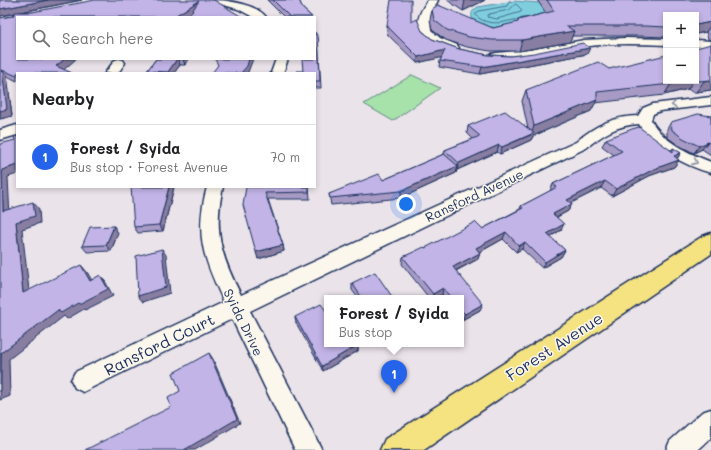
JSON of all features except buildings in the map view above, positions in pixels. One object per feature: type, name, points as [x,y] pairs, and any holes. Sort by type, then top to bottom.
[{"type":"main road","name":"Forest Avenue","points":[[396,450],[711,242]]},
{"type":"street","points":[[217,0],[242,7],[259,16]]},
{"type":"street","points":[[428,0],[432,0],[423,18],[423,24],[427,34],[441,44],[466,51]]},
{"type":"street","points":[[484,55],[510,57],[582,43],[663,42]]},
{"type":"street","points":[[699,44],[711,45]]},
{"type":"street","points":[[278,72],[282,60]]},
{"type":"street","points":[[711,101],[658,107],[649,110],[645,114],[644,120],[646,125],[655,135],[686,158],[711,168]]},
{"type":"street","name":"Ransford Avenue","points":[[236,307],[581,145],[598,131],[610,124],[630,120],[644,120]]},
{"type":"street","points":[[0,135],[16,130]]},
{"type":"street","name":"Syida Drive","points":[[215,188],[210,204],[209,226],[211,248],[219,271],[309,450]]},
{"type":"street","name":"Ransford Court","points":[[83,380],[236,307]]},
{"type":"street","points":[[679,450],[711,421]]},
{"type":"green space","points":[[412,75],[440,88],[393,121],[364,104]]},
{"type":"water","points":[[514,1],[540,3],[663,22],[497,28],[480,25],[472,18],[473,11],[478,7]]},
{"type":"place","name":"Forest / Syida","points":[[394,393]]}]
